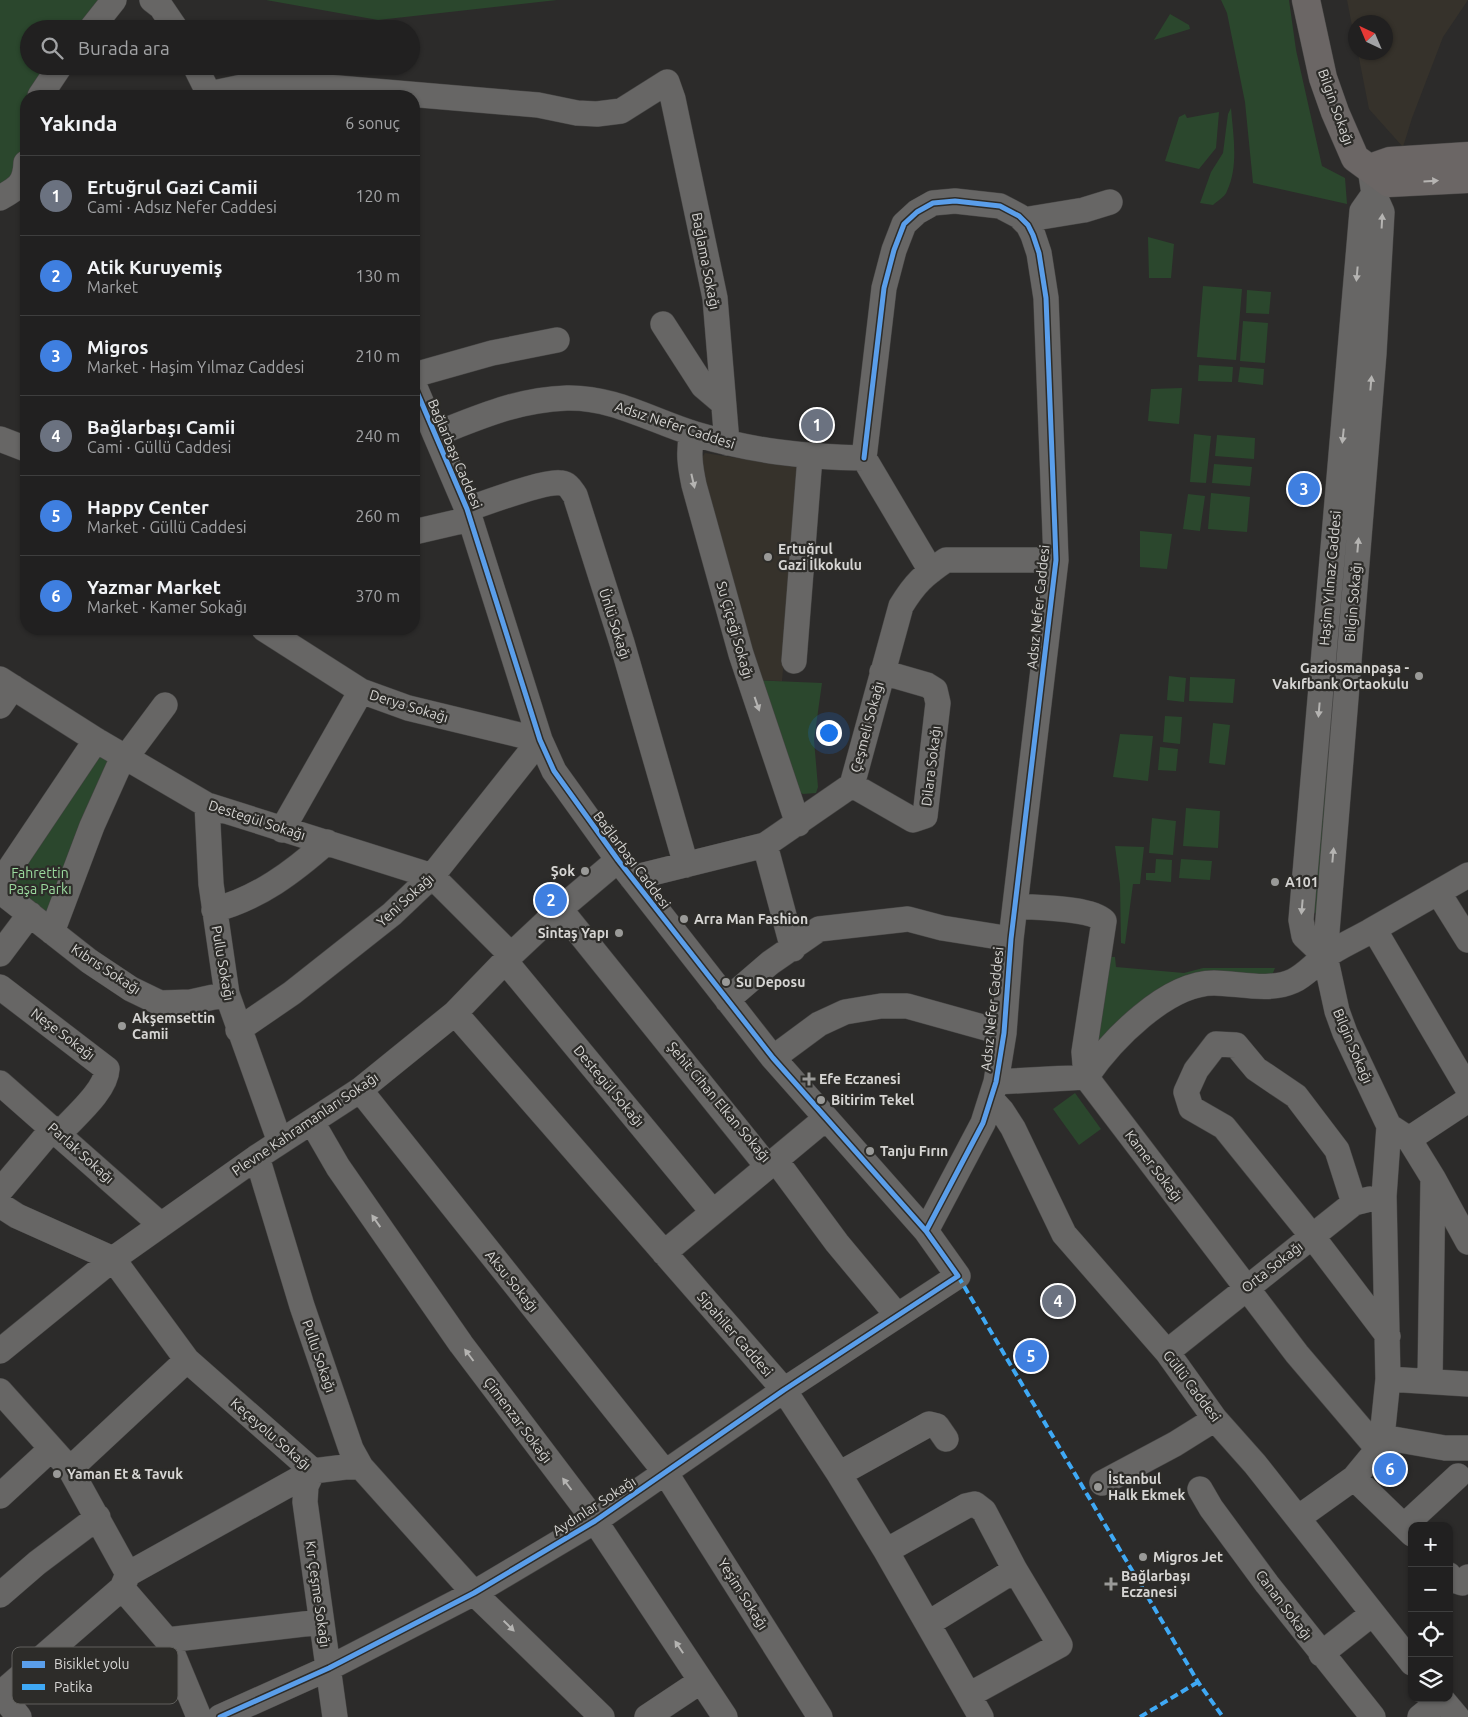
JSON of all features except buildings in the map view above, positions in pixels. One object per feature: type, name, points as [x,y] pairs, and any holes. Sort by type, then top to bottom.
[{"type":"main road","name":"Bilgin Sokağı","points":[[1306,0],[1323,78],[1335,112],[1355,158],[1372,181]]},
{"type":"main road","points":[[1372,181],[1390,161],[1468,156]]},
{"type":"main road","points":[[1372,181],[1389,183],[1468,179]]},
{"type":"street","points":[[98,20],[114,0]]},
{"type":"street","points":[[152,0],[161,7],[170,20]]},
{"type":"street","points":[[44,90],[54,75]]},
{"type":"street","points":[[200,75],[207,90]]},
{"type":"street","name":"Bağlama Sokağı","points":[[420,95],[538,106],[577,113],[597,114],[621,111],[667,82],[673,99],[715,298],[728,443]]},
{"type":"street","name":"Bağlama Sokağı","points":[[231,90],[261,83],[361,90]]},
{"type":"street","name":"Bilgin Sokağı","points":[[1372,181],[1382,212],[1373,362],[1336,663],[1325,956],[1337,1011],[1345,1033],[1399,1133],[1434,1178],[1468,1242]]},
{"type":"street","points":[[0,198],[20,185]]},
{"type":"street","name":"Adsız Nefer Caddesi","points":[[436,434],[522,402],[569,398],[621,406],[692,433],[751,450],[810,457],[864,458],[884,288],[894,250],[904,224],[917,212],[933,203],[955,200],[1000,206],[1023,220],[1033,235],[1039,252],[1046,298],[1056,560],[1011,938],[1004,1033],[993,1090],[983,1123],[926,1231]]},
{"type":"street","points":[[1023,220],[1084,210],[1110,202]]},
{"type":"street","points":[[662,324],[703,386],[723,403]]},
{"type":"street","points":[[420,373],[492,352],[557,340]]},
{"type":"street","name":"Bağlarbaşı Caddesi","points":[[420,398],[469,514],[540,740],[559,778],[625,869],[773,1058],[926,1231],[958,1276]]},
{"type":"street","name":"Su Çiçeği Sokağı","points":[[692,433],[689,464],[694,485],[741,654],[798,824]]},
{"type":"street","points":[[0,439],[20,446]]},
{"type":"street","points":[[794,661],[810,457]]},
{"type":"street","points":[[864,458],[931,570]]},
{"type":"street","name":"Ünlü Sokağı","points":[[469,514],[544,485],[560,482],[569,486],[575,496],[622,643],[686,865]]},
{"type":"street","points":[[420,530],[469,514]]},
{"type":"street","name":"Çeşmeli Sokağı","points":[[625,869],[686,865],[765,845],[852,785],[901,606],[914,585],[931,570],[946,560],[1056,560]]},
{"type":"street","name":"Derya Sokağı","points":[[273,635],[361,691],[408,708],[540,740]]},
{"type":"street","name":"Dilara Sokağı","points":[[852,785],[913,820],[925,816],[938,703],[936,690],[927,685],[882,672]]},
{"type":"street","name":"Destegül Sokağı","points":[[4,691],[96,740],[207,805],[432,876],[508,958],[712,1211]]},
{"type":"street","points":[[282,830],[361,691]]},
{"type":"street","points":[[52,932],[92,826],[118,768],[128,758],[164,705]]},
{"type":"street","points":[[0,883],[96,740]]},
{"type":"street","name":"Yeni Sokağı","points":[[238,1030],[292,993],[392,914],[432,876],[540,740]]},
{"type":"street","name":"Pullu Sokağı","points":[[207,805],[211,884],[227,994],[238,1030],[280,1142]]},
{"type":"street","points":[[214,910],[233,905],[268,889],[296,870],[328,842]]},
{"type":"street","points":[[765,845],[792,949]]},
{"type":"street","name":"Plevne Kahramanları Sokağı","points":[[0,1350],[113,1259],[257,1157],[360,1090],[455,1013],[508,958],[560,909],[625,869]]},
{"type":"street","points":[[993,1090],[1086,1077],[1101,1055],[1125,1030],[1145,1012],[1180,992],[1212,983],[1262,986],[1291,983],[1305,975],[1325,956],[1468,875]]},
{"type":"street","name":"Kıbrıs Sokağı","points":[[0,891],[110,975],[131,989],[160,1003],[191,1002],[227,994]]},
{"type":"street","points":[[1438,892],[1468,940]]},
{"type":"street","points":[[1015,906],[1084,913],[1098,916],[1104,921],[1084,1052],[1086,1077]]},
{"type":"street","name":"Şehit Cihan Elkan Sokağı","points":[[560,909],[767,1166],[780,1166],[837,1243],[897,1314]]},
{"type":"street","points":[[0,954],[30,914]]},
{"type":"street","points":[[727,1000],[745,983],[819,929],[908,919],[942,928],[1011,938]]},
{"type":"street","points":[[1374,929],[1468,1089]]},
{"type":"street","name":"Neşe Sokağı","points":[[0,987],[107,1069],[106,1077],[101,1087],[56,1131]]},
{"type":"street","points":[[773,1058],[819,1024],[845,1012],[881,1006],[907,1006],[1004,1033]]},
{"type":"street","name":"Sipahiler Caddesi","points":[[455,1013],[784,1390],[886,1550],[981,1717]]},
{"type":"street","points":[[1354,1203],[1337,1150],[1296,1096],[1256,1069],[1236,1045],[1216,1044],[1196,1070],[1186,1092],[1190,1108],[1224,1127],[1312,1236],[1388,1336]]},
{"type":"street","name":"Kamer Sokağı","points":[[1086,1077],[1297,1354],[1380,1443]]},
{"type":"street","name":"Parlak Sokağı","points":[[0,1083],[162,1224]]},
{"type":"street","name":"Aksu Sokağı","points":[[360,1090],[665,1472]]},
{"type":"street","name":"Güllü Caddesi","points":[[993,1090],[1002,1111],[1014,1128],[1064,1234],[1167,1352],[1215,1419],[1298,1518],[1408,1658]]},
{"type":"street","points":[[1298,1518],[1354,1478],[1380,1443],[1388,1379],[1384,1196],[1399,1133],[1468,1100]]},
{"type":"street","points":[[664,1253],[712,1211],[825,1119]]},
{"type":"street","name":"Çimenzar Sokağı","points":[[312,1122],[338,1167],[461,1344],[595,1521],[725,1717]]},
{"type":"street","points":[[0,1191],[56,1131]]},
{"type":"street","name":"Pullu Sokağı","points":[[257,1157],[302,1306],[351,1448],[361,1467]]},
{"type":"street","points":[[1430,1381],[1434,1178]]},
{"type":"street","name":"Orta Sokağı","points":[[1167,1352],[1354,1203],[1384,1196]]},
{"type":"street","name":"Keçeyolu Sokağı","points":[[0,1205],[17,1216],[113,1259],[187,1360],[313,1471],[361,1467]]},
{"type":"street","name":"Aydınlar Sokağı","points":[[220,1717],[329,1668],[474,1592],[595,1521],[784,1390],[897,1314],[958,1276]]},
{"type":"street","points":[[70,1469],[187,1360]]},
{"type":"street","points":[[1388,1379],[1468,1384]]},
{"type":"street","points":[[1,1394],[70,1469],[98,1517],[125,1581],[167,1640],[170,1647]]},
{"type":"street","points":[[1102,1483],[1175,1444],[1215,1419]]},
{"type":"street","points":[[839,1474],[929,1424],[937,1426],[946,1439]]},
{"type":"street","points":[[1380,1443],[1457,1448],[1452,1467],[1463,1481],[1417,1522]]},
{"type":"street","points":[[0,1496],[51,1448]]},
{"type":"street","points":[[361,1467],[474,1592],[602,1717]]},
{"type":"street","points":[[63,1647],[125,1581],[313,1471]]},
{"type":"street","name":"Kır Çeşme Sokağı","points":[[313,1471],[306,1486],[305,1502],[335,1717]]},
{"type":"street","name":"Yeşim Sokağı","points":[[665,1472],[820,1717]]},
{"type":"street","points":[[1354,1478],[1408,1530]]},
{"type":"street","name":"Canan Sokağı","points":[[1200,1489],[1211,1508],[1321,1654],[1373,1717]]},
{"type":"street","points":[[886,1550],[966,1506],[975,1504],[984,1511],[1060,1645],[969,1695]]},
{"type":"street","points":[[0,1595],[37,1563],[98,1517]]},
{"type":"street","points":[[928,1624],[1016,1570]]},
{"type":"street","points":[[1453,1580],[1462,1582],[1468,1577]]},
{"type":"street","points":[[1321,1654],[1372,1614]]},
{"type":"street","points":[[167,1640],[321,1622]]},
{"type":"street","points":[[178,1666],[199,1717]]},
{"type":"street","points":[[647,1717],[701,1681]]},
{"type":"street","points":[[1420,1717],[1446,1705]]},
{"type":"shaded area","points":[[1347,0],[1468,0],[1443,37],[1403,147],[1369,109],[1359,60],[1393,60],[1393,15],[1350,15]]},
{"type":"shaded area","points":[[705,453],[801,468],[782,681],[752,680],[698,464]]},
{"type":"green space","points":[[0,0],[97,0],[99,7],[88,20],[20,20],[20,75],[43,75],[34,90],[20,90],[20,169],[0,189]]},
{"type":"green space","points":[[266,0],[557,0],[378,20]]},
{"type":"green space","points":[[1221,0],[1289,0],[1296,50],[1322,166],[1345,178],[1347,204],[1253,183],[1245,102],[1227,13]]},
{"type":"green space","points":[[1170,14],[1189,25],[1190,29],[1154,40]]},
{"type":"green space","points":[[1231,108],[1234,161],[1231,181],[1225,195],[1213,205],[1200,203],[1211,172],[1223,153],[1228,114]]},
{"type":"green space","points":[[1219,112],[1216,148],[1199,169],[1165,161],[1179,117],[1185,114],[1187,118]]},
{"type":"green space","points":[[1148,237],[1174,244],[1171,278],[1149,278]]},
{"type":"green space","points":[[1203,286],[1242,289],[1236,360],[1197,357]]},
{"type":"green space","points":[[1247,290],[1271,292],[1269,314],[1246,313]]},
{"type":"green space","points":[[1243,321],[1268,323],[1265,363],[1240,361]]},
{"type":"green space","points":[[1199,365],[1233,367],[1232,382],[1198,381]]},
{"type":"green space","points":[[1240,367],[1264,369],[1263,385],[1238,382]]},
{"type":"green space","points":[[1182,388],[1179,424],[1148,421],[1151,389]]},
{"type":"green space","points":[[1194,434],[1211,436],[1206,483],[1190,482]]},
{"type":"green space","points":[[1217,435],[1255,438],[1254,459],[1215,456]]},
{"type":"green space","points":[[1214,464],[1252,467],[1250,486],[1212,483]]},
{"type":"green space","points":[[1211,493],[1250,497],[1247,532],[1208,529]]},
{"type":"green space","points":[[1188,494],[1205,496],[1200,531],[1183,529]]},
{"type":"green space","points":[[1140,531],[1172,534],[1167,569],[1140,567]]},
{"type":"green space","points":[[1169,676],[1186,678],[1184,702],[1167,700]]},
{"type":"green space","points":[[1190,677],[1235,679],[1233,703],[1189,701]]},
{"type":"green space","points":[[1333,677],[1338,678],[1317,913],[1312,913]]},
{"type":"green space","points":[[752,680],[822,683],[814,740],[818,787],[816,793],[803,794],[796,790]]},
{"type":"green space","points":[[1165,716],[1182,717],[1180,744],[1163,742]]},
{"type":"green space","points":[[1213,723],[1230,725],[1225,765],[1209,763]]},
{"type":"green space","points":[[1120,734],[1153,736],[1148,781],[1113,777]]},
{"type":"green space","name":"Fahrettin Paşa Parkı","points":[[98,744],[116,769],[49,921],[6,887]]},
{"type":"green space","points":[[1160,747],[1178,749],[1176,771],[1158,770]]},
{"type":"green space","points":[[1186,808],[1220,811],[1218,848],[1183,846]]},
{"type":"green space","points":[[1152,818],[1176,821],[1173,855],[1149,853]]},
{"type":"green space","points":[[1115,846],[1144,847],[1140,884],[1133,884],[1125,944],[1121,943],[1120,884]]},
{"type":"green space","points":[[1156,859],[1172,860],[1171,882],[1146,880],[1146,873],[1155,873]]},
{"type":"green space","points":[[1181,859],[1212,861],[1210,880],[1179,878]]},
{"type":"green space","points":[[1105,957],[1115,957],[1116,967],[1184,973],[1203,968],[1275,968],[1270,980],[1193,985],[1096,1050]]},
{"type":"green space","points":[[1075,1093],[1101,1129],[1079,1145],[1053,1109]]},
{"type":"marked path","points":[[958,1276],[1198,1682],[1223,1717]]},
{"type":"marked path","points":[[1140,1717],[1198,1682]]},
{"type":"cycle path","points":[[864,458],[884,288],[894,250],[904,224],[917,212],[933,203],[955,201],[1000,206],[1019,216],[1028,225],[1039,253],[1046,298],[1056,560],[1011,939],[1004,1033],[996,1082],[983,1123],[926,1231]]},
{"type":"cycle path","points":[[220,1717],[329,1668],[474,1593],[595,1521],[784,1390],[958,1276],[926,1231],[773,1058],[618,860],[554,771],[540,740],[467,509],[420,399]]},
{"type":"place","name":"Ertuğrul Gazi Camii","points":[[817,425]]},
{"type":"place","name":"Migros","points":[[1304,489]]},
{"type":"place","name":"Ertuğrul Gazi İlkokulu","points":[[768,557]]},
{"type":"place","name":"Gaziosmanpaşa - Vakıfbank Ortaokulu","points":[[1419,676]]},
{"type":"place","name":"Şok","points":[[585,871]]},
{"type":"place","name":"A101","points":[[1275,882]]},
{"type":"place","name":"Atik Kuruyemiş","points":[[551,900]]},
{"type":"place","name":"Arra Man Fashion","points":[[684,919]]},
{"type":"place","name":"Sintaş Yapı","points":[[619,933]]},
{"type":"place","name":"Su Deposu","points":[[726,982]]},
{"type":"place","name":"Akşemsettin Camii","points":[[122,1026]]},
{"type":"place","name":"Efe Eczanesi","points":[[809,1079]]},
{"type":"place","name":"Bitirim Tekel","points":[[821,1100]]},
{"type":"place","name":"Tanju Fırın","points":[[870,1151]]},
{"type":"place","name":"Bağlarbaşı Camii","points":[[1058,1301]]},
{"type":"place","name":"Happy Center","points":[[1031,1356]]},
{"type":"place","name":"Yazmar Market","points":[[1390,1469]]},
{"type":"place","name":"Yaman Et & Tavuk","points":[[57,1474]]},
{"type":"place","name":"İstanbul Halk Ekmek","points":[[1098,1487]]},
{"type":"place","name":"Migros Jet","points":[[1143,1557]]},
{"type":"place","name":"Bağlarbaşı Eczanesi","points":[[1111,1584]]}]
